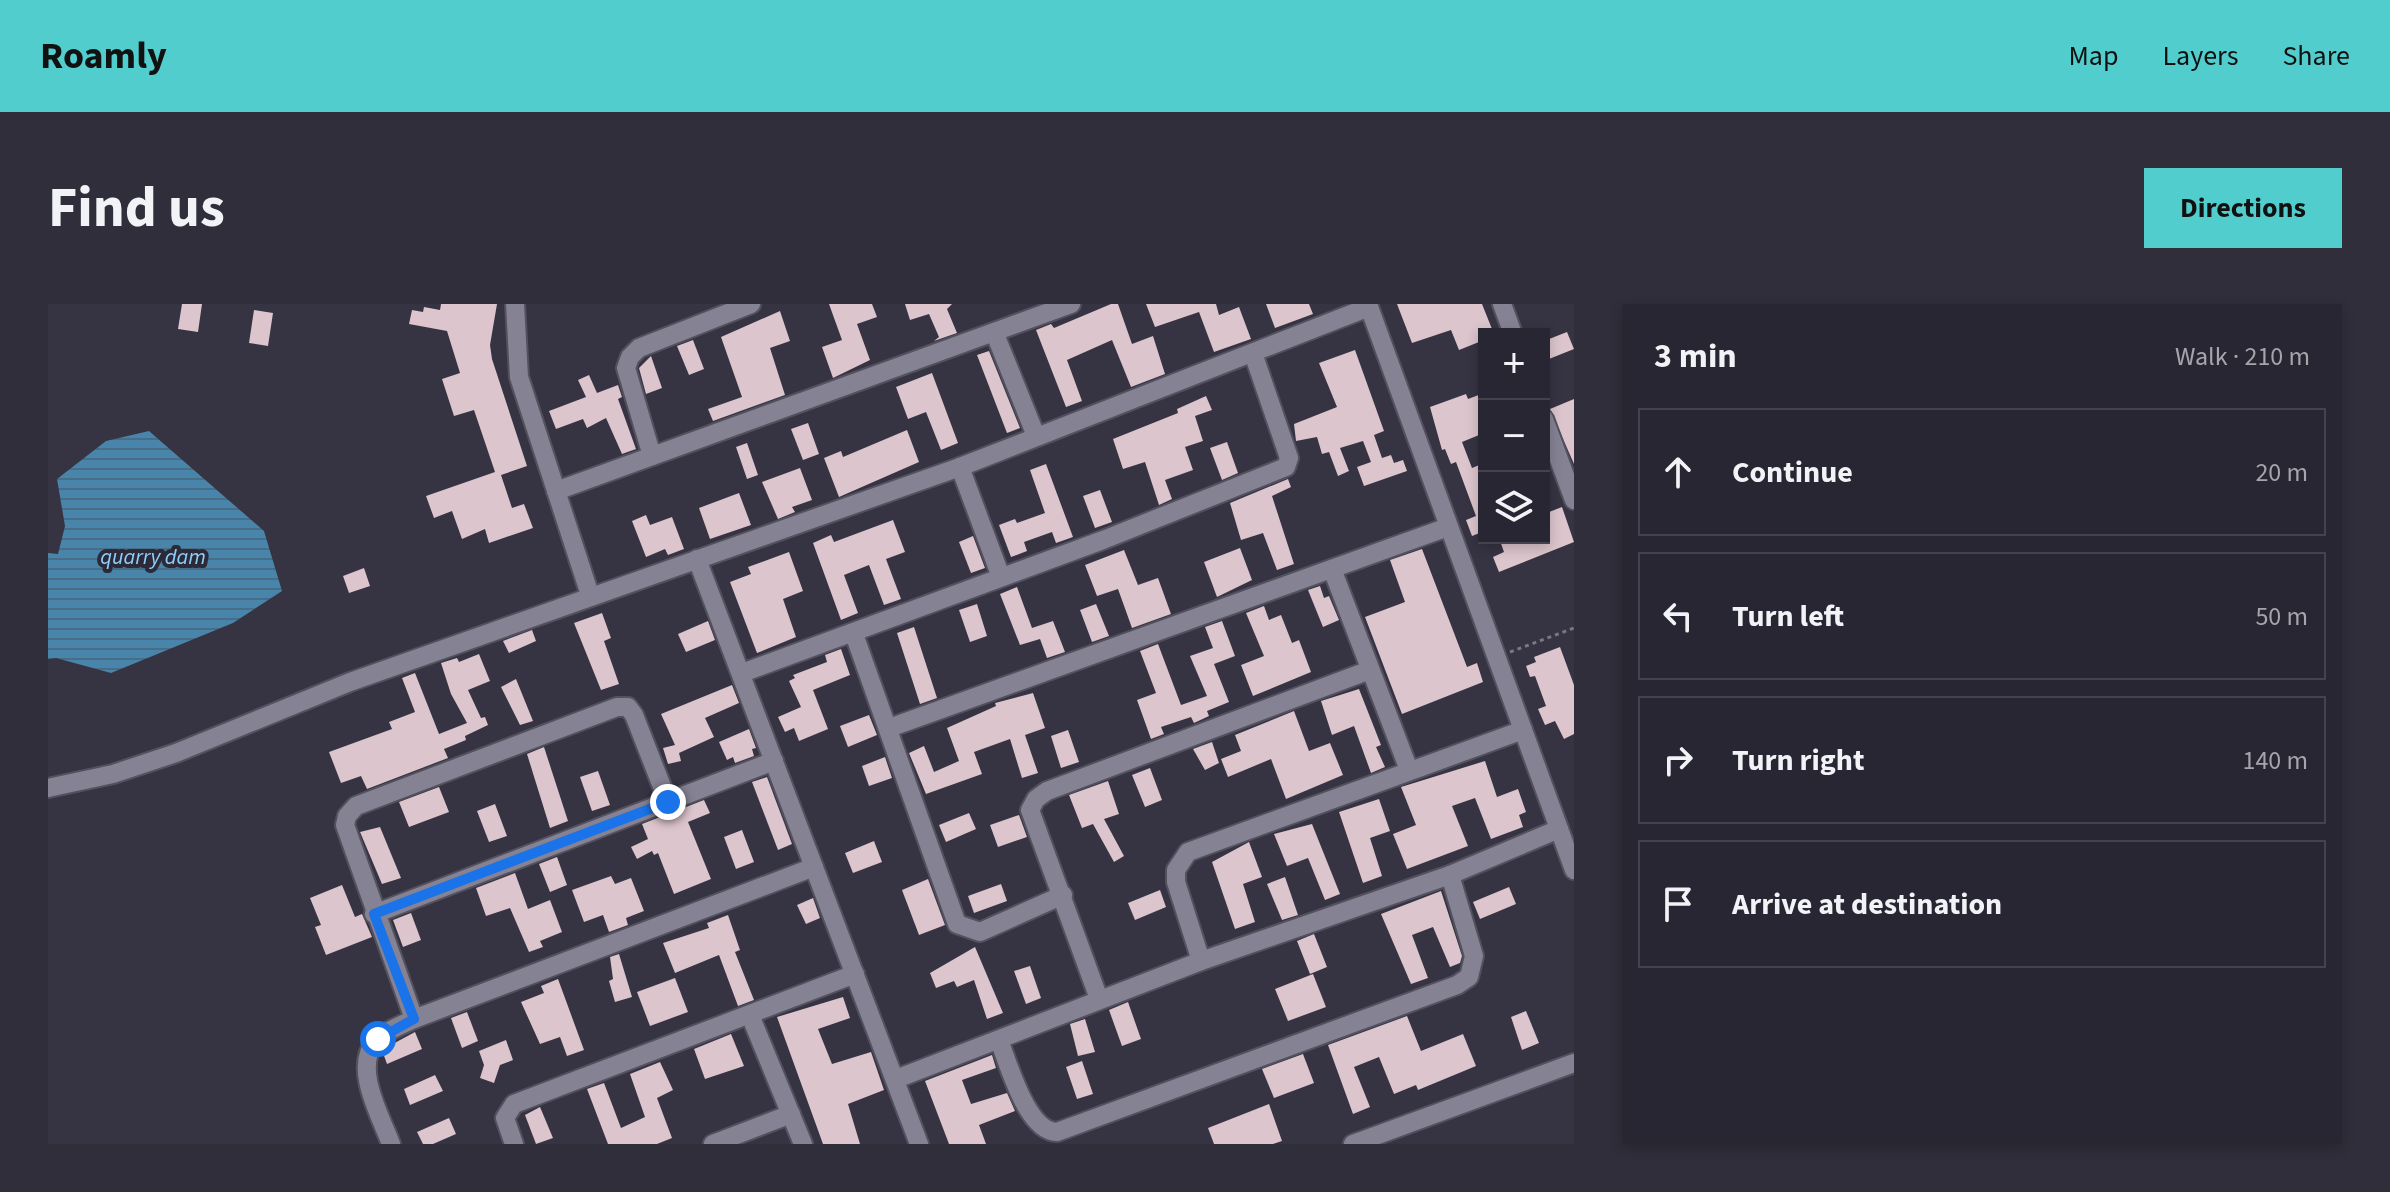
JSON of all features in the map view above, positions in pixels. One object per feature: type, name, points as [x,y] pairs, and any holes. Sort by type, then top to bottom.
[{"type":"street","points":[[515,304],[519,377],[590,595]]},
{"type":"street","points":[[652,456],[626,368],[630,357],[639,348],[751,304]]},
{"type":"street","points":[[556,491],[1071,304]]},
{"type":"street","points":[[1502,304],[1511,328]]},
{"type":"street","points":[[48,788],[113,774],[176,753],[350,682],[960,467],[1369,305],[1574,870]]},
{"type":"street","points":[[995,334],[1036,436]]},
{"type":"street","points":[[742,673],[854,634],[1286,467],[1289,458],[1253,353]]},
{"type":"street","points":[[1550,435],[1574,500]]},
{"type":"street","points":[[960,467],[1001,577]]},
{"type":"street","points":[[889,728],[1448,527]]},
{"type":"street","points":[[697,559],[919,1144]]},
{"type":"street","points":[[1332,569],[1409,770]]},
{"type":"street","points":[[854,634],[957,924],[980,932],[1063,895]]},
{"type":"street","points":[[1099,999],[1030,810],[1036,799],[1047,791],[1370,670]]},
{"type":"street","points":[[414,1019],[374,914],[345,825],[347,816],[356,806],[617,707],[628,707],[634,715],[668,802]]},
{"type":"street","points":[[1201,961],[1176,882],[1176,870],[1188,852],[1523,730]]},
{"type":"street","points":[[374,914],[774,761]]},
{"type":"street","points":[[896,1079],[1201,961],[1450,875],[1559,829]]},
{"type":"street","points":[[391,1144],[373,1094],[367,1053],[378,1039],[414,1019],[814,867]]},
{"type":"street","points":[[999,1040],[1033,1121],[1048,1132],[1072,1126],[1457,985],[1469,977],[1474,956],[1450,875]]},
{"type":"street","points":[[514,1144],[505,1118],[514,1104],[855,974]]},
{"type":"street","points":[[750,1015],[803,1144]]},
{"type":"street","points":[[1353,1144],[1574,1063]]},
{"type":"street","points":[[713,1144],[791,1114]]},
{"type":"path","points":[[1497,657],[1574,628]]},
{"type":"water","name":"quarry dam","points":[[149,431],[264,531],[282,591],[233,623],[111,673],[56,658],[48,659],[48,553],[58,554],[65,526],[57,479],[106,441]]},
{"type":"building","points":[[182,304],[202,304],[198,332],[178,329]]},
{"type":"building","points":[[441,304],[497,304],[490,345],[492,359],[527,466],[501,475],[512,508],[524,504],[533,528],[489,543],[485,529],[462,539],[452,511],[434,518],[426,496],[495,472],[474,410],[454,416],[442,379],[460,373],[447,331],[409,324],[412,310],[423,312],[424,307],[440,310]]},
{"type":"building","points":[[829,304],[872,304],[877,317],[857,324],[870,360],[833,378],[822,347],[842,340]]},
{"type":"building","points":[[905,304],[952,304],[947,309],[957,333],[934,341],[939,337],[929,314],[910,320]]},
{"type":"building","points":[[1111,304],[1118,304],[1132,344],[1153,336],[1165,374],[1131,387],[1112,340],[1067,360],[1082,401],[1066,407],[1036,330],[1051,324],[1054,328]]},
{"type":"building","points":[[1146,304],[1216,304],[1219,315],[1239,307],[1251,339],[1214,352],[1199,312],[1155,327]]},
{"type":"building","points":[[1266,304],[1309,304],[1313,314],[1275,328]]},
{"type":"building","points":[[1397,304],[1482,304],[1492,328],[1478,328],[1478,342],[1459,350],[1451,330],[1412,343]]},
{"type":"building","points":[[254,310],[273,313],[268,346],[249,343]]},
{"type":"building","points":[[780,311],[790,341],[770,348],[785,395],[713,421],[708,409],[742,397],[721,337]]},
{"type":"building","points":[[1567,332],[1574,349],[1550,359],[1550,339]]},
{"type":"building","points":[[693,340],[704,369],[689,375],[677,346]]},
{"type":"building","points":[[1355,350],[1384,431],[1374,435],[1382,458],[1391,455],[1394,463],[1403,460],[1407,471],[1364,486],[1357,467],[1371,462],[1363,441],[1340,448],[1349,471],[1338,476],[1329,452],[1322,454],[1317,437],[1296,441],[1294,424],[1337,407],[1319,363]]},
{"type":"building","points":[[989,351],[1020,428],[1007,433],[977,355]]},
{"type":"building","points":[[651,356],[662,388],[646,394],[639,368]]},
{"type":"building","points":[[932,373],[958,443],[941,450],[926,412],[908,419],[896,387]]},
{"type":"building","points":[[589,375],[597,393],[618,385],[622,397],[618,399],[636,449],[622,454],[606,418],[587,428],[583,419],[556,429],[549,411],[586,397],[578,380]]},
{"type":"building","points":[[1466,394],[1468,399],[1478,395],[1478,435],[1462,442],[1472,468],[1478,466],[1478,534],[1472,536],[1466,520],[1476,516],[1456,462],[1451,464],[1445,449],[1442,450],[1430,407]]},
{"type":"building","points":[[1206,396],[1212,410],[1195,416],[1203,441],[1185,447],[1193,470],[1165,480],[1172,499],[1159,505],[1145,462],[1123,469],[1113,439],[1178,413],[1177,409]]},
{"type":"building","points":[[1574,399],[1574,464],[1550,409]]},
{"type":"building","points":[[808,423],[819,454],[803,460],[791,429]]},
{"type":"building","points":[[907,430],[919,462],[839,497],[824,458],[841,451],[843,457]]},
{"type":"building","points":[[1227,442],[1238,473],[1222,480],[1210,448]]},
{"type":"building","points":[[747,443],[758,475],[747,479],[736,447]]},
{"type":"building","points":[[1046,464],[1073,537],[1056,543],[1052,532],[1024,542],[1027,551],[1011,557],[999,525],[1015,519],[1017,523],[1045,513],[1030,470]]},
{"type":"building","points":[[800,468],[812,500],[792,507],[795,512],[778,519],[762,482]]},
{"type":"building","points":[[1288,479],[1291,487],[1272,496],[1294,564],[1277,570],[1263,533],[1241,540],[1230,503]]},
{"type":"building","points":[[1100,490],[1112,522],[1095,528],[1083,496]]},
{"type":"building","points":[[739,493],[751,525],[710,539],[699,508]]},
{"type":"building","points":[[1562,507],[1574,542],[1499,572],[1493,557],[1504,552],[1501,544],[1550,544],[1550,512]]},
{"type":"building","points":[[646,515],[650,525],[672,517],[684,549],[668,555],[665,549],[646,557],[632,521]]},
{"type":"building","points":[[893,520],[905,552],[886,559],[901,599],[884,605],[869,565],[844,575],[858,613],[841,620],[813,543],[831,535],[834,542]]},
{"type":"building","points":[[973,536],[985,568],[971,573],[959,542]]},
{"type":"building","points":[[1240,548],[1252,580],[1217,597],[1204,562]]},
{"type":"building","points":[[1422,549],[1467,667],[1477,663],[1483,682],[1402,714],[1365,617],[1405,602],[1390,560]]},
{"type":"building","points":[[1124,550],[1138,585],[1158,578],[1171,614],[1132,628],[1118,589],[1097,596],[1085,565]]},
{"type":"building","points":[[789,552],[803,591],[783,599],[796,637],[757,653],[730,582],[751,574],[748,567]]},
{"type":"building","points":[[364,568],[370,586],[349,593],[343,576]]},
{"type":"building","points":[[1320,586],[1324,598],[1329,596],[1339,620],[1323,627],[1308,590]]},
{"type":"building","points":[[1017,587],[1032,628],[1053,621],[1065,652],[1047,658],[1040,639],[1020,645],[1000,594]]},
{"type":"building","points":[[977,604],[987,636],[970,642],[959,610]]},
{"type":"building","points":[[1096,604],[1109,636],[1092,642],[1080,610]]},
{"type":"building","points":[[1264,606],[1269,620],[1281,615],[1292,643],[1299,640],[1311,672],[1253,696],[1241,665],[1264,656],[1246,613]]},
{"type":"building","points":[[602,613],[611,638],[604,641],[619,684],[601,690],[574,623]]},
{"type":"building","points":[[708,621],[715,640],[686,652],[678,634]]},
{"type":"building","points":[[1222,621],[1235,656],[1214,664],[1229,702],[1207,711],[1209,716],[1194,723],[1191,717],[1161,727],[1164,734],[1151,739],[1137,700],[1156,693],[1140,651],[1158,644],[1181,705],[1207,696],[1190,656],[1213,648],[1205,627]]},
{"type":"building","points":[[914,627],[937,698],[920,704],[897,633]]},
{"type":"building","points":[[532,630],[536,641],[509,653],[503,641]]},
{"type":"building","points":[[1560,647],[1574,685],[1574,734],[1564,739],[1555,721],[1545,725],[1538,709],[1546,706],[1535,676],[1530,677],[1526,666],[1536,662],[1534,657]]},
{"type":"building","points":[[841,649],[850,675],[813,690],[828,729],[799,741],[794,728],[785,732],[778,717],[801,707],[789,681],[795,678],[793,675],[827,662],[825,655]]},
{"type":"building","points":[[479,654],[490,681],[468,690],[481,718],[485,717],[488,725],[465,736],[466,740],[444,749],[448,758],[367,789],[361,776],[341,783],[329,752],[392,729],[389,722],[415,712],[402,678],[415,673],[439,734],[467,723],[451,694],[441,663],[457,658],[459,662]]},
{"type":"building","points":[[516,679],[533,721],[520,725],[501,687]]},
{"type":"building","points":[[732,685],[739,703],[705,718],[714,737],[679,753],[681,761],[668,764],[663,748],[675,745],[661,714]]},
{"type":"building","points":[[1359,689],[1381,745],[1376,747],[1385,767],[1371,773],[1354,726],[1332,735],[1321,701]]},
{"type":"building","points":[[1033,693],[1045,728],[1025,735],[1038,773],[1022,778],[1010,739],[974,752],[982,774],[926,794],[909,753],[924,746],[934,772],[959,761],[947,728],[996,706],[995,703]]},
{"type":"building","points":[[1294,711],[1309,751],[1330,743],[1343,775],[1286,799],[1271,759],[1228,777],[1221,759],[1241,751],[1235,735]]},
{"type":"building","points":[[869,715],[877,735],[848,747],[840,726]]},
{"type":"building","points":[[749,729],[756,748],[752,749],[754,756],[735,763],[733,757],[727,760],[719,742]]},
{"type":"building","points":[[1068,730],[1079,762],[1061,768],[1051,736]]},
{"type":"building","points":[[1212,742],[1219,763],[1205,770],[1193,749]]},
{"type":"building","points":[[544,747],[568,821],[550,828],[527,754]]},
{"type":"building","points":[[885,757],[892,778],[869,786],[862,766]]},
{"type":"building","points":[[1485,761],[1497,797],[1518,789],[1526,812],[1519,815],[1523,827],[1491,839],[1475,798],[1452,806],[1468,846],[1407,869],[1393,834],[1416,825],[1401,787]]},
{"type":"building","points":[[1150,768],[1162,800],[1145,807],[1132,775]]},
{"type":"building","points":[[598,771],[610,805],[592,811],[580,777]]},
{"type":"building","points":[[767,777],[792,844],[778,850],[752,782]]},
{"type":"building","points":[[1108,781],[1119,814],[1104,819],[1124,856],[1114,862],[1093,824],[1082,828],[1069,795]]},
{"type":"building","points":[[439,787],[449,812],[409,827],[399,802]]},
{"type":"building","points":[[1379,799],[1390,831],[1370,838],[1382,876],[1363,883],[1339,812]]},
{"type":"building","points":[[704,800],[710,813],[688,822],[711,879],[674,894],[658,853],[654,855],[652,851],[637,859],[631,847],[648,839],[642,824]]},
{"type":"building","points":[[495,804],[507,836],[489,842],[477,811]]},
{"type":"building","points":[[969,813],[976,829],[946,842],[939,825]]},
{"type":"building","points":[[1019,815],[1027,837],[998,847],[990,825]]},
{"type":"building","points":[[1312,824],[1340,894],[1325,900],[1308,858],[1287,866],[1274,834]]},
{"type":"building","points":[[380,827],[401,878],[382,884],[360,832]]},
{"type":"building","points":[[742,830],[754,862],[736,869],[724,837]]},
{"type":"building","points":[[874,841],[882,862],[853,873],[845,853]]},
{"type":"building","points":[[1249,842],[1262,877],[1243,884],[1255,922],[1235,929],[1212,862]]},
{"type":"building","points":[[557,857],[567,885],[550,892],[539,864]]},
{"type":"building","points":[[515,873],[528,909],[550,900],[562,932],[540,941],[543,947],[529,952],[510,908],[486,916],[476,888]]},
{"type":"building","points":[[611,876],[615,884],[631,878],[644,911],[626,918],[628,925],[609,932],[603,915],[584,922],[572,890]]},
{"type":"building","points":[[1285,877],[1298,915],[1282,920],[1267,884]]},
{"type":"building","points":[[928,879],[945,925],[919,935],[902,890]]},
{"type":"building","points":[[1001,884],[1007,901],[974,913],[968,896]]},
{"type":"building","points":[[342,885],[355,917],[362,914],[372,937],[326,955],[315,927],[321,925],[310,898]]},
{"type":"building","points":[[1509,887],[1516,904],[1480,919],[1473,902]]},
{"type":"building","points":[[1160,890],[1166,907],[1135,920],[1128,903]]},
{"type":"building","points":[[1441,891],[1462,956],[1460,963],[1450,967],[1433,927],[1412,935],[1428,978],[1411,984],[1381,914]]},
{"type":"building","points":[[813,898],[820,918],[806,924],[797,905]]},
{"type":"building","points":[[411,913],[421,940],[403,947],[393,920]]},
{"type":"building","points":[[728,915],[740,950],[735,952],[754,1000],[738,1006],[719,955],[675,973],[663,943],[709,928],[707,923]]},
{"type":"building","points":[[1314,934],[1327,967],[1310,974],[1297,941]]},
{"type":"building","points":[[975,947],[1003,1013],[987,1019],[974,980],[957,987],[954,981],[936,988],[930,973]]},
{"type":"building","points":[[619,954],[632,997],[615,1002],[609,981],[613,979],[610,957]]},
{"type":"building","points":[[1030,966],[1041,998],[1026,1004],[1014,971]]},
{"type":"building","points":[[1313,974],[1326,1007],[1288,1021],[1275,989]]},
{"type":"building","points":[[675,978],[688,1012],[650,1026],[637,992]]},
{"type":"building","points":[[558,979],[584,1050],[567,1056],[560,1037],[540,1044],[521,1002],[544,993],[541,986]]},
{"type":"building","points":[[843,997],[850,1018],[818,1029],[832,1064],[871,1052],[884,1090],[848,1104],[860,1144],[823,1144],[777,1017]]},
{"type":"building","points":[[1128,1002],[1141,1039],[1122,1046],[1109,1010]]},
{"type":"building","points":[[1526,1011],[1539,1043],[1522,1050],[1511,1017]]},
{"type":"building","points":[[467,1012],[478,1041],[462,1048],[451,1018]]},
{"type":"building","points":[[1407,1016],[1421,1051],[1463,1034],[1476,1066],[1418,1090],[1416,1085],[1394,1094],[1379,1057],[1354,1067],[1370,1107],[1353,1114],[1328,1045]]},
{"type":"building","points":[[1085,1019],[1095,1052],[1078,1056],[1070,1024]]},
{"type":"building","points":[[415,1032],[422,1049],[387,1064],[383,1053],[390,1049],[389,1046]]},
{"type":"building","points":[[731,1034],[744,1066],[705,1079],[694,1049]]},
{"type":"building","points":[[506,1040],[513,1060],[500,1065],[494,1083],[480,1078],[484,1065],[479,1051]]},
{"type":"building","points":[[1303,1054],[1314,1083],[1274,1098],[1262,1069]]},
{"type":"building","points":[[992,1055],[996,1068],[962,1080],[971,1104],[1007,1093],[1015,1111],[979,1125],[986,1144],[949,1144],[925,1081]]},
{"type":"building","points":[[1082,1061],[1093,1094],[1077,1099],[1066,1067]]},
{"type":"building","points":[[660,1062],[673,1090],[657,1098],[672,1138],[657,1144],[608,1144],[587,1089],[604,1083],[621,1128],[645,1117],[630,1074]]},
{"type":"building","points":[[435,1075],[443,1091],[410,1105],[404,1089]]},
{"type":"building","points":[[1269,1104],[1282,1141],[1273,1144],[1214,1144],[1208,1128]]},
{"type":"building","points":[[540,1107],[553,1138],[536,1144],[525,1115]]},
{"type":"building","points":[[449,1118],[456,1134],[433,1144],[423,1144],[417,1132]]},
{"type":"route","points":[[378,1039],[414,1019],[374,914],[668,802]]}]
